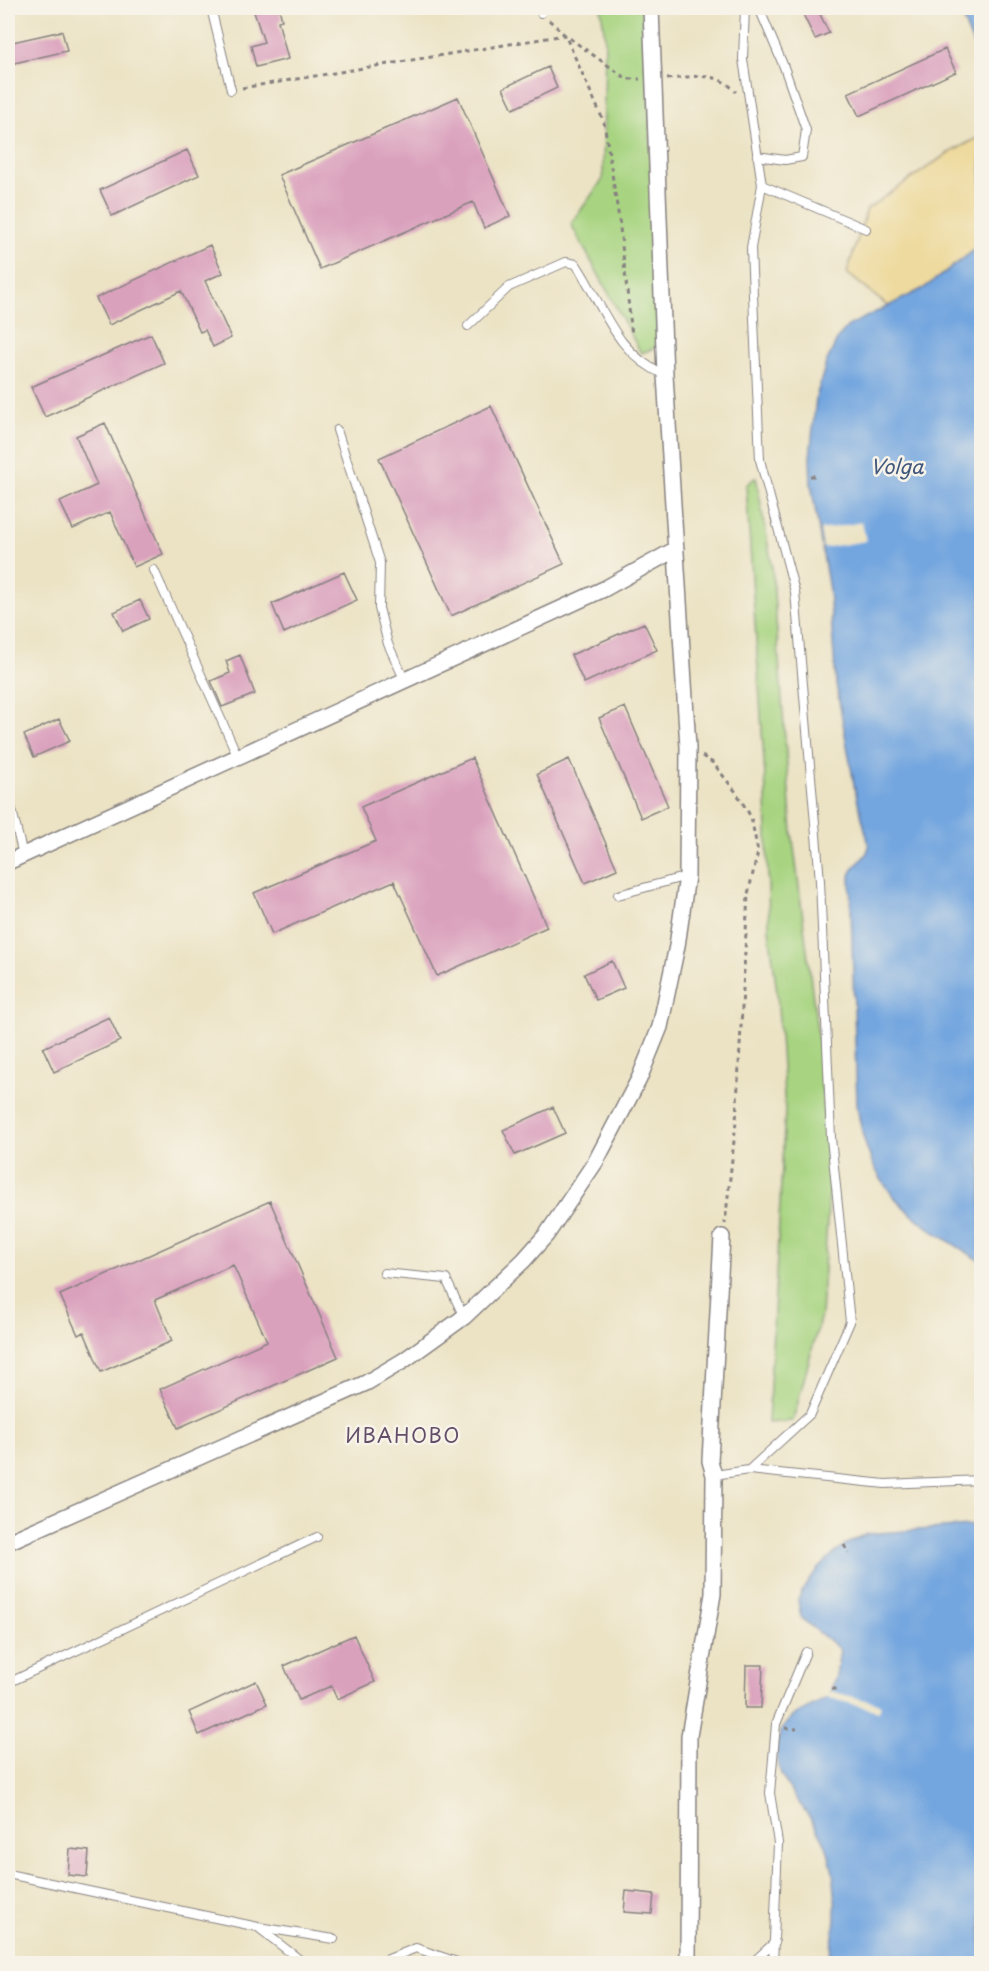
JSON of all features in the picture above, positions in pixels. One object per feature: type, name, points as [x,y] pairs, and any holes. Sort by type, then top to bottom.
[{"type":"street","points":[[8,1542],[366,1383],[403,1361],[464,1317],[524,1260],[547,1234],[596,1161],[639,1079],[660,1027],[677,946],[687,876],[688,747],[665,375],[651,8]]},
{"type":"street","points":[[8,862],[604,589],[676,549]]},
{"type":"street","points":[[688,1964],[689,1736],[713,1594],[714,1475],[710,1461],[722,1237]]},
{"type":"lane","points":[[211,8],[231,90]]},
{"type":"lane","points":[[745,8],[742,59],[762,185],[751,248],[760,460],[795,592],[820,881],[831,1138],[850,1322],[810,1414],[749,1470]]},
{"type":"lane","points":[[757,156],[785,160],[802,157],[806,130],[784,66],[759,8]]},
{"type":"lane","points":[[762,185],[866,229]]},
{"type":"lane","points":[[468,326],[509,287],[566,262],[576,264],[593,288],[615,332],[635,358],[665,375]]},
{"type":"lane","points":[[337,430],[380,563],[379,608],[388,644],[405,681]]},
{"type":"lane","points":[[154,570],[238,757]]},
{"type":"lane","points":[[8,794],[23,855]]},
{"type":"lane","points":[[618,895],[687,876]]},
{"type":"lane","points":[[384,1273],[446,1279],[464,1317]]},
{"type":"lane","points":[[714,1475],[749,1470],[885,1484],[981,1480]]},
{"type":"lane","points":[[8,1683],[317,1537]]},
{"type":"lane","points":[[773,1964],[778,1843],[770,1792],[776,1724],[806,1652]]},
{"type":"lane","points":[[8,1874],[258,1927],[334,1939]]},
{"type":"lane","points":[[258,1927],[305,1964]]},
{"type":"lane","points":[[751,1964],[775,1942]]},
{"type":"lane","points":[[376,1964],[416,1948],[463,1964]]},
{"type":"path","points":[[540,10],[566,35],[604,122],[619,219],[635,358]]},
{"type":"path","points":[[231,90],[566,35]]},
{"type":"path","points":[[810,476],[819,476]]},
{"type":"path","points":[[688,747],[713,763],[736,792],[751,818],[758,852],[748,894],[736,1122],[722,1237]]},
{"type":"path","points":[[844,1545],[849,1553]]},
{"type":"path","points":[[832,1689],[838,1689]]},
{"type":"path","points":[[783,1728],[797,1729]]},
{"type":"green space","points":[[601,8],[642,8],[649,102],[658,347],[641,353],[571,224],[603,179],[605,39]]},
{"type":"green space","points":[[756,477],[772,566],[792,832],[818,1037],[829,1192],[821,1315],[793,1421],[768,1423],[785,1110],[777,992],[769,930],[766,792],[746,485]]},
{"type":"sand","points":[[981,136],[981,245],[924,288],[889,307],[847,273],[867,209],[947,154]]},
{"type":"water","points":[[981,12],[981,51],[977,53],[963,20]]},
{"type":"water","name":"Volga","points":[[981,245],[981,1261],[933,1231],[897,1200],[883,1182],[871,1160],[863,1135],[857,1105],[850,876],[866,854],[869,845],[855,790],[836,684],[829,590],[811,484],[810,457],[816,398],[826,363],[839,336],[848,326],[924,288]]},
{"type":"water","points":[[981,1525],[981,1963],[827,1963],[835,1918],[834,1886],[829,1855],[817,1827],[781,1774],[777,1759],[777,1744],[783,1728],[792,1717],[828,1697],[836,1676],[840,1649],[801,1618],[798,1600],[810,1579],[826,1560],[845,1545],[867,1534]]},
{"type":"pier","points":[[862,522],[866,541],[823,548],[820,530]]},
{"type":"pier","points":[[830,1691],[881,1704],[879,1711],[826,1697]]},
{"type":"building","points":[[279,8],[282,20],[278,21],[288,59],[256,67],[251,46],[264,42],[254,12]]},
{"type":"building","points":[[800,8],[817,8],[829,33],[815,39]]},
{"type":"building","points":[[62,31],[67,51],[10,64],[8,43]]},
{"type":"building","points":[[945,49],[956,72],[859,116],[848,93]]},
{"type":"building","points":[[548,67],[557,88],[513,109],[503,88]]},
{"type":"building","points":[[458,97],[510,216],[484,228],[473,202],[320,269],[279,175]]},
{"type":"building","points":[[187,150],[199,175],[112,216],[100,190]]},
{"type":"building","points":[[210,245],[223,273],[205,281],[231,338],[213,347],[205,330],[200,332],[181,291],[109,325],[96,298]]},
{"type":"building","points":[[151,334],[164,363],[45,417],[31,387]]},
{"type":"building","points":[[491,406],[564,564],[451,616],[379,458]]},
{"type":"building","points":[[105,423],[163,554],[134,567],[110,512],[73,529],[60,502],[97,485],[76,436]]},
{"type":"building","points":[[344,572],[357,600],[284,633],[272,604]]},
{"type":"building","points":[[140,600],[149,619],[123,631],[114,612]]},
{"type":"building","points":[[644,623],[657,650],[584,683],[571,655]]},
{"type":"building","points":[[240,655],[255,694],[222,707],[211,681],[230,673],[226,661]]},
{"type":"building","points":[[625,707],[668,806],[641,818],[599,718]]},
{"type":"building","points":[[59,719],[70,741],[34,757],[24,735]]},
{"type":"building","points":[[472,758],[547,927],[437,976],[394,881],[272,934],[254,893],[376,841],[361,807]]},
{"type":"building","points":[[569,759],[617,869],[585,883],[537,774]]},
{"type":"building","points":[[612,961],[624,988],[596,1000],[584,974]]},
{"type":"building","points":[[109,1017],[120,1041],[54,1072],[43,1048]]},
{"type":"building","points":[[553,1107],[565,1133],[515,1155],[503,1130]]},
{"type":"building","points":[[270,1201],[338,1357],[178,1428],[160,1389],[267,1341],[233,1265],[155,1300],[172,1341],[101,1372],[84,1332],[78,1335],[60,1295]]},
{"type":"building","points":[[354,1635],[375,1682],[337,1699],[331,1686],[299,1700],[284,1666]]},
{"type":"building","points":[[746,1665],[763,1665],[761,1708],[745,1708]]},
{"type":"building","points":[[256,1681],[267,1704],[199,1735],[189,1712]]},
{"type":"building","points":[[70,1849],[89,1851],[87,1877],[68,1875]]},
{"type":"building","points":[[626,1891],[654,1894],[652,1914],[624,1912]]},
{"type":"district","name":"ИВАНОВО","points":[[403,1435]]}]
